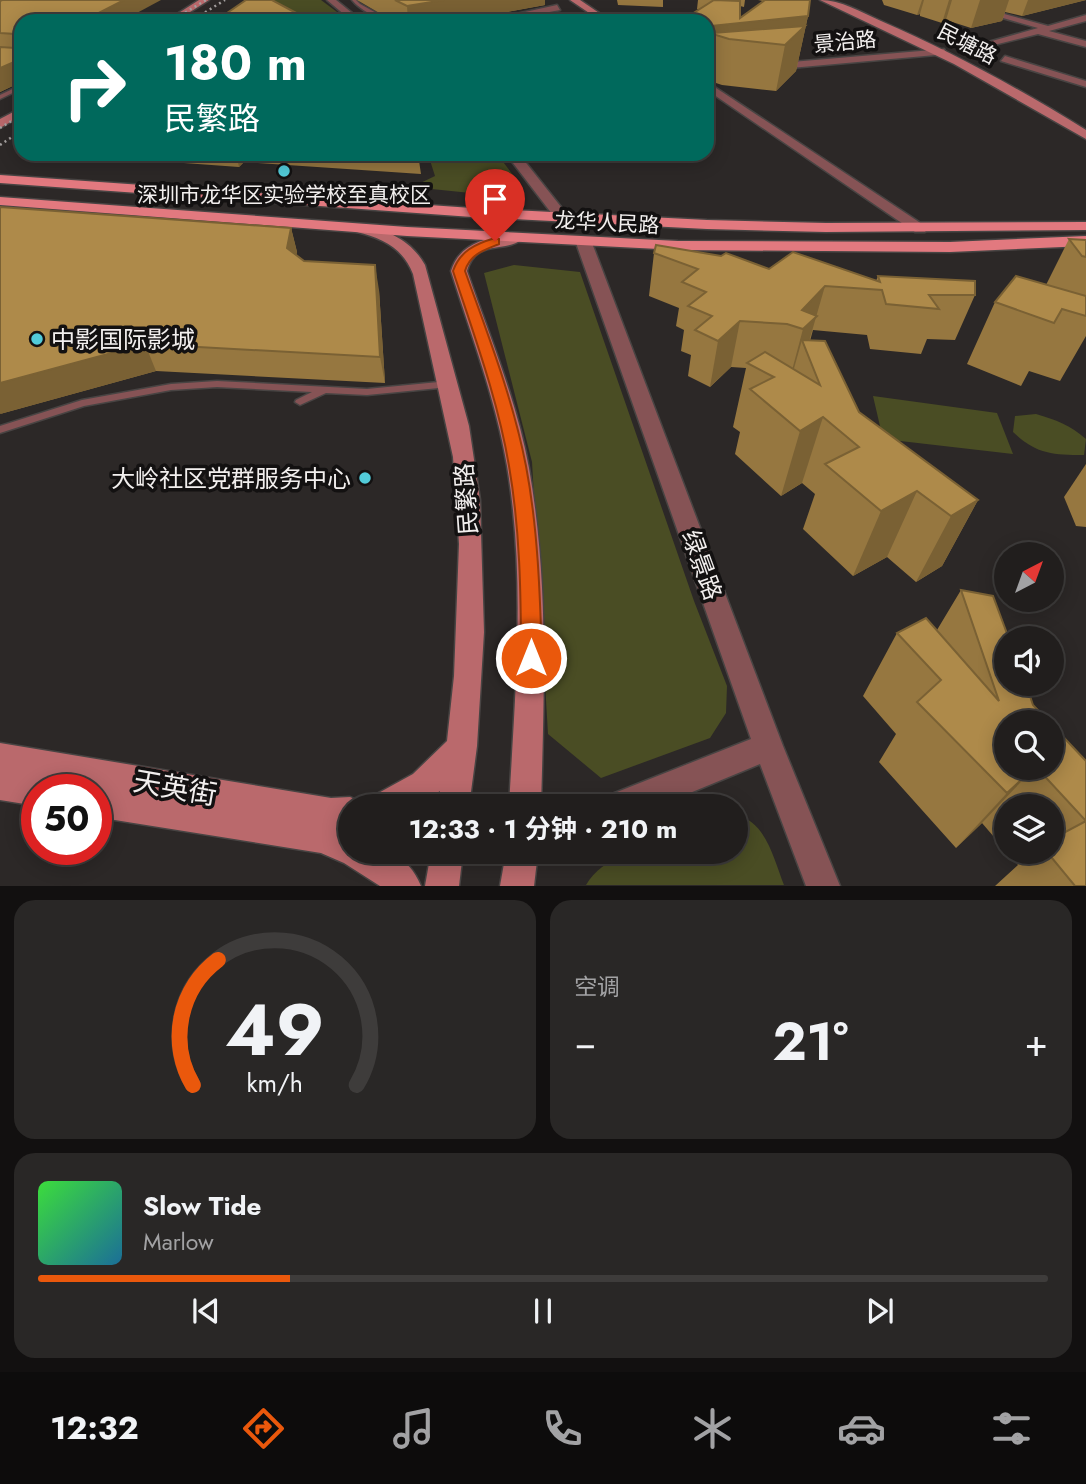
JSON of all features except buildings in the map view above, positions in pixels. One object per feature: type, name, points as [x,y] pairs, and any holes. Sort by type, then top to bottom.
[{"type":"main road","points":[[172,14],[193,0]]},
{"type":"main road","points":[[182,14],[205,0]]},
{"type":"main road","points":[[574,0],[596,14]]},
{"type":"main road","name":"民塘路","points":[[824,0],[944,52],[1024,96],[1086,135]]},
{"type":"main road","name":"民塘路","points":[[844,0],[962,52],[1046,96]]},
{"type":"main road","points":[[0,173],[36,181]]},
{"type":"main road","name":"龙华人民路","points":[[0,179],[564,220],[831,230],[1086,226]]},
{"type":"main road","name":"龙华人民路","points":[[0,201],[584,243],[816,251],[937,249],[1086,241]]},
{"type":"main road","name":"民繁路","points":[[362,229],[391,239],[414,258],[449,384],[464,456],[470,535],[470,627],[462,746],[455,794]]},
{"type":"main road","points":[[514,239],[495,241],[473,250],[462,261],[459,271],[507,419],[525,520],[532,631],[526,794]]},
{"type":"main road","points":[[408,794],[424,785],[462,746]]},
{"type":"main road","name":"天英街","points":[[0,758],[338,814]]},
{"type":"main road","points":[[0,785],[21,788]]},
{"type":"main road","name":"天英街","points":[[112,804],[322,837],[338,844]]},
{"type":"main road","points":[[376,864],[404,886]]},
{"type":"main road","points":[[442,886],[445,864]]},
{"type":"main road","points":[[517,886],[520,864]]},
{"type":"street","points":[[331,0],[349,14]]},
{"type":"street","points":[[943,0],[1086,44]]},
{"type":"street","points":[[525,14],[557,8]]},
{"type":"street","points":[[977,48],[1086,18]]},
{"type":"street","name":"景治路","points":[[761,68],[944,52]]},
{"type":"street","points":[[1005,59],[1086,84]]},
{"type":"street","points":[[714,90],[920,229]]},
{"type":"street","points":[[518,161],[564,220]]},
{"type":"street","name":"绿景路","points":[[584,243],[768,746],[823,886]]},
{"type":"street","points":[[650,794],[768,746]]},
{"type":"lane","points":[[354,0],[358,5],[377,14]]},
{"type":"lane","points":[[367,14],[373,12]]},
{"type":"lane","points":[[0,430],[82,403],[171,387],[217,384],[393,392],[449,384]]},
{"type":"lane","points":[[300,402],[324,390]]},
{"type":"green space","points":[[254,0],[321,0],[340,14],[278,14]]},
{"type":"green space","points":[[430,161],[502,161],[513,175],[505,176],[513,189],[500,196],[412,187],[435,176]]},
{"type":"green space","points":[[514,265],[580,272],[694,601],[727,686],[726,713],[710,738],[601,778],[548,734],[532,462],[484,273]]},
{"type":"green space","points":[[873,396],[997,413],[1013,454],[883,439]]},
{"type":"green space","points":[[1036,414],[1074,430],[1086,439],[1084,455],[1045,452],[1029,445],[1013,432],[1015,416]]},
{"type":"green space","points":[[748,820],[767,842],[784,885],[586,885],[599,870],[609,864],[748,864]]},
{"type":"railway","points":[[183,14],[206,0]]},
{"type":"railway","points":[[202,14],[225,0]]},
{"type":"railway","points":[[0,128],[14,119]]},
{"type":"railway","points":[[0,145],[14,136]]},
{"type":"place","name":"深圳市龙华区实验学校至真校区","points":[[284,171]]},
{"type":"place","name":"中影国际影城","points":[[37,339]]},
{"type":"place","name":"大岭社区党群服务中心","points":[[365,478]]},
{"type":"route","points":[[495,241],[473,250],[462,261],[459,271],[493,370],[518,466],[530,569],[531,658]]}]
